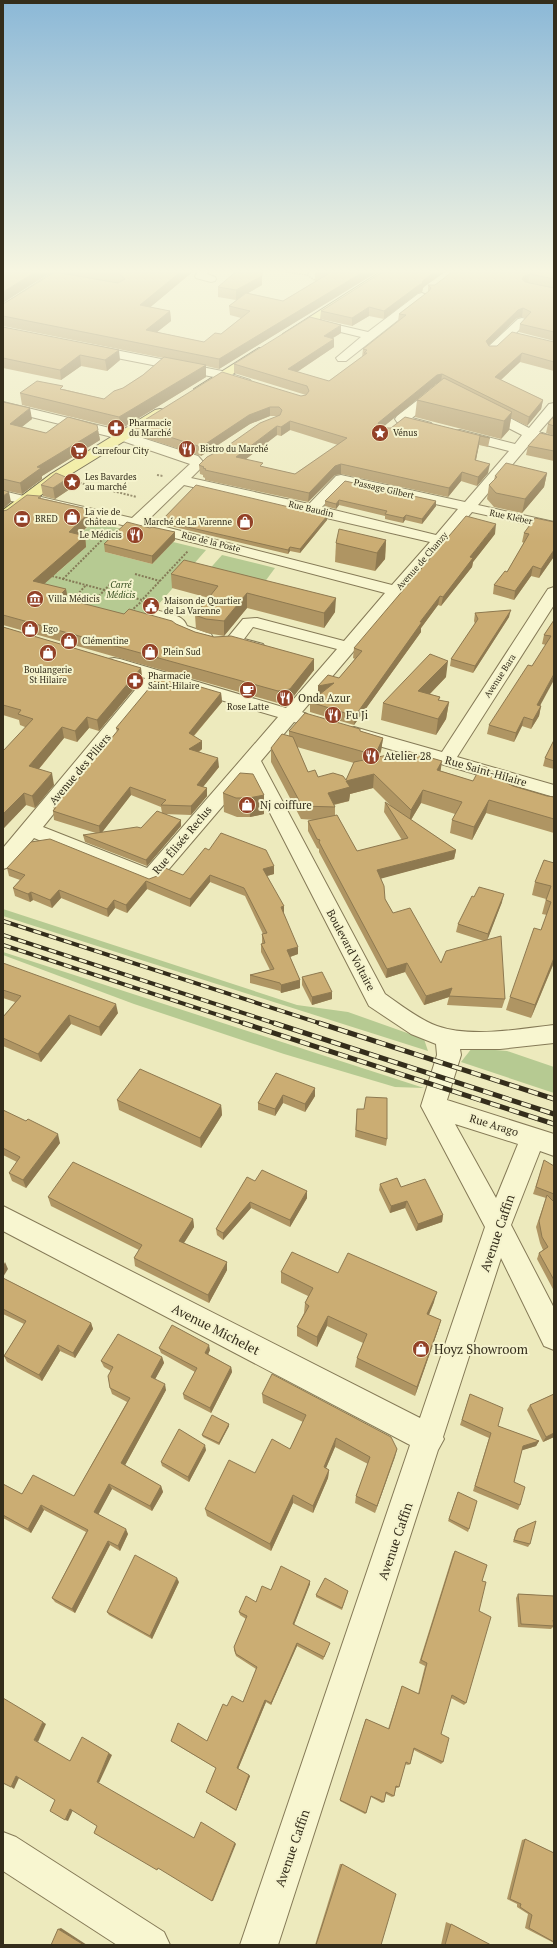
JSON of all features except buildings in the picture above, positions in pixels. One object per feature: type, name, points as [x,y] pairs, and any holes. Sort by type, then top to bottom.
[{"type":"main road","points":[[188,396],[247,360]]},
{"type":"main road","points":[[3,517],[56,477],[169,407]]},
{"type":"street","points":[[148,360],[222,375],[259,387]]},
{"type":"street","points":[[391,428],[441,388],[455,395]]},
{"type":"street","points":[[475,405],[530,434],[554,441]]},
{"type":"street","points":[[3,406],[122,436],[193,459],[198,464]]},
{"type":"street","name":"Avenue de Chanzy","points":[[290,714],[554,407]]},
{"type":"street","points":[[402,419],[519,449]]},
{"type":"street","points":[[135,524],[198,464],[211,459]]},
{"type":"street","name":"Passage Gilbert","points":[[312,509],[341,479],[468,508]]},
{"type":"street","name":"Rue Baudin","points":[[182,480],[312,509],[440,540]]},
{"type":"street","name":"Rue de la Poste","points":[[3,495],[24,500],[40,501],[199,539],[396,591]]},
{"type":"street","name":"Rue Kléber","points":[[468,508],[554,526]]},
{"type":"street","name":"Avenue Bara","points":[[446,760],[554,592]]},
{"type":"street","points":[[155,615],[171,619],[178,623],[179,628],[184,632],[220,643],[233,641],[269,651]]},
{"type":"street","points":[[233,641],[246,623],[252,622],[349,644]]},
{"type":"street","points":[[319,632],[349,644]]},
{"type":"street","points":[[97,658],[318,723]]},
{"type":"street","points":[[311,663],[329,668]]},
{"type":"street","name":"Avenue des Piliers","points":[[3,862],[156,676]]},
{"type":"street","points":[[251,759],[290,714]]},
{"type":"street","name":"Rue Saint-Hilaire","points":[[340,729],[554,791]]},
{"type":"street","name":"Rue Élisée Reclus","points":[[30,829],[150,878],[251,759]]},
{"type":"street","name":"Boulevard Voltaire","points":[[251,759],[377,1000],[400,1017],[427,1032],[447,1038],[468,1040],[554,1034]]},
{"type":"street","points":[[447,1038],[449,1055],[433,1106],[498,1226],[554,1336]]},
{"type":"street","name":"Rue Arago","points":[[433,1106],[544,1141]]},
{"type":"street","name":"Avenue Caffin","points":[[259,1945],[498,1226],[544,1141]]},
{"type":"street","name":"Avenue Michelet","points":[[3,1218],[428,1439]]},
{"type":"street","points":[[3,1850],[151,1945]]},
{"type":"path","points":[[76,482],[137,497]]},
{"type":"path","points":[[63,579],[114,527]]},
{"type":"path","points":[[128,614],[199,539]]},
{"type":"path","points":[[135,574],[160,581]]},
{"type":"path","points":[[49,575],[142,600]]},
{"type":"path","points":[[77,607],[98,596],[115,579]]},
{"type":"path","points":[[73,606],[68,605],[86,585]]},
{"type":"green space","name":"Carré Médicis","points":[[93,522],[127,530],[105,552],[152,564],[173,542],[206,550],[137,629],[3,576],[3,558],[57,573],[86,547],[71,543]]},
{"type":"green space","points":[[222,555],[275,568],[261,587],[206,573]]},
{"type":"green space","points":[[3,909],[297,1005],[348,1012],[424,1039],[428,1051],[3,916]]},
{"type":"green space","points":[[3,952],[424,1088],[395,1087],[284,1054],[134,1004],[3,955]]},
{"type":"green space","points":[[472,1048],[507,1051],[554,1067],[554,1093],[461,1062]]},
{"type":"railway","points":[[3,921],[322,1024]]},
{"type":"railway","points":[[3,935],[277,1024]]},
{"type":"railway","points":[[3,945],[246,1024]]},
{"type":"railway","points":[[243,1023],[554,1124]]},
{"type":"railway","points":[[274,1023],[554,1114]]},
{"type":"railway","points":[[319,1023],[554,1099]]},
{"type":"place","name":"Pharmacie du Marché","points":[[116,428]]},
{"type":"place","name":"Vénus","points":[[380,433]]},
{"type":"place","name":"Bistro du Marché","points":[[187,449]]},
{"type":"place","name":"Carrefour City","points":[[79,451]]},
{"type":"place","name":"Les Bavardes au marché","points":[[72,482]]},
{"type":"place","name":"La vie de château","points":[[72,517]]},
{"type":"place","name":"BRED","points":[[22,519]]},
{"type":"place","name":"Marché de La Varenne","points":[[245,522]]},
{"type":"place","name":"Le Médicis","points":[[135,535]]},
{"type":"place","name":"Villa Médicis","points":[[35,599]]},
{"type":"place","name":"Maison de Quartier de La Varenne","points":[[151,606]]},
{"type":"place","name":"Ego","points":[[30,629]]},
{"type":"place","name":"Clémentine","points":[[69,641]]},
{"type":"place","name":"Plein Sud","points":[[150,652]]},
{"type":"place","name":"Boulangerie St Hilaire","points":[[48,653]]},
{"type":"place","name":"Pharmacie Saint-Hilaire","points":[[135,681]]},
{"type":"place","name":"Rose Latte","points":[[248,690]]},
{"type":"place","name":"Onda Azur","points":[[285,698]]},
{"type":"place","name":"Fu Ji","points":[[333,715]]},
{"type":"place","name":"Atelier 28","points":[[371,756]]},
{"type":"place","name":"Nj coiffure","points":[[247,805]]},
{"type":"place","name":"Hoyz Showroom","points":[[421,1349]]}]
